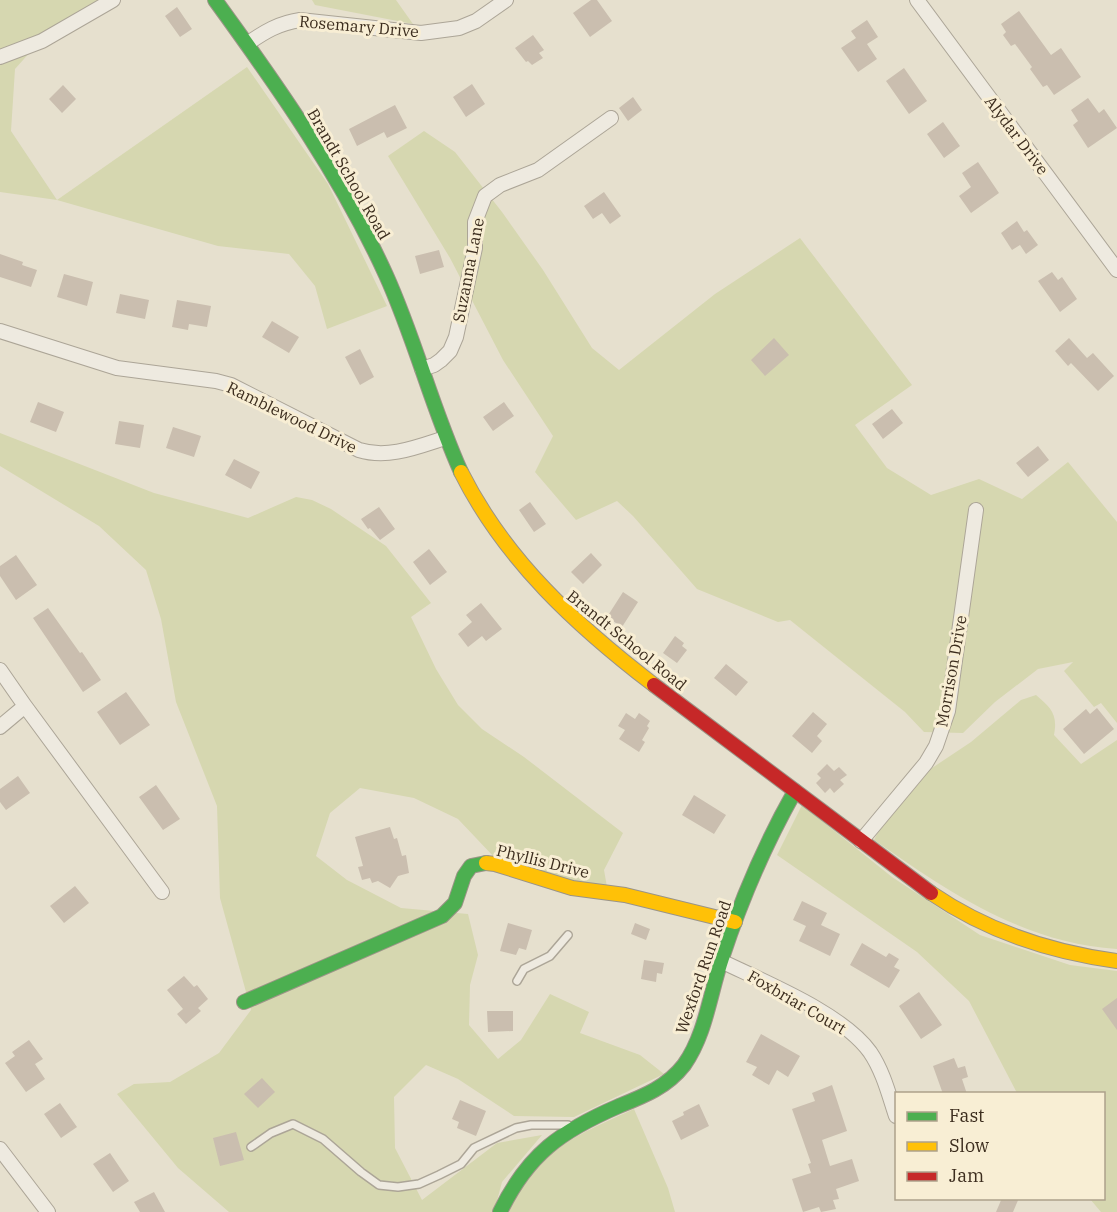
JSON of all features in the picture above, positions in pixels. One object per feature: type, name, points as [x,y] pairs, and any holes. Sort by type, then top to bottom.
[{"type":"street","points":[[0,57],[42,41],[113,0]]},
{"type":"street","name":"Brandt School Road","points":[[215,0],[325,160],[355,211],[395,297],[445,438],[472,493],[503,543],[549,597],[625,662],[933,895],[990,928],[1048,949],[1117,961]]},
{"type":"street","name":"Rosemary Drive","points":[[247,44],[267,30],[285,22],[300,20],[422,33],[459,28],[476,21],[506,0]]},
{"type":"street","name":"Alydar Drive","points":[[916,0],[1117,270]]},
{"type":"street","name":"Suzanna Lane","points":[[422,369],[441,360],[450,351],[456,337],[475,248],[475,222],[485,196],[500,185],[538,170],[611,118]]},
{"type":"street","name":"Ramblewood Drive","points":[[0,331],[117,368],[231,385],[359,450],[372,454],[388,454],[445,438]]},
{"type":"street","name":"Morrison Drive","points":[[861,841],[926,763],[936,746],[948,711],[976,510]]},
{"type":"street","points":[[0,670],[162,892]]},
{"type":"street","points":[[0,727],[25,706]]},
{"type":"street","name":"Wexford Run Road","points":[[500,1212],[519,1176],[548,1144],[577,1125],[663,1086],[682,1068],[698,1037],[735,922],[771,836],[795,791]]},
{"type":"street","name":"Phyllis Drive","points":[[244,1002],[442,916],[455,903],[464,876],[471,866],[481,863],[495,864],[572,888],[625,895],[735,922]]},
{"type":"street","name":"Foxbriar Court","points":[[721,961],[796,998],[849,1030],[876,1062],[895,1111]]},
{"type":"street","points":[[0,1149],[48,1212]]},
{"type":"lane","points":[[517,981],[524,969],[550,956],[568,935]]},
{"type":"lane","points":[[251,1147],[271,1133],[293,1124],[323,1139],[379,1185],[398,1187],[419,1184],[461,1164],[474,1148],[516,1128],[531,1125],[577,1125]]},
{"type":"green space","points":[[0,0],[105,0],[48,32],[15,69],[11,131],[57,200],[0,192]]},
{"type":"green space","points":[[312,0],[396,0],[413,24],[315,5]]},
{"type":"green space","points":[[247,67],[328,184],[387,306],[327,329],[315,286],[289,254],[218,246],[57,200]]},
{"type":"green space","points":[[424,131],[455,152],[502,212],[543,270],[592,348],[619,370],[715,294],[800,238],[912,385],[855,425],[887,468],[931,495],[979,479],[1022,499],[1068,462],[1117,522],[1117,723],[1101,703],[1094,707],[1064,671],[1073,662],[1038,669],[995,702],[963,733],[924,732],[905,712],[790,620],[778,622],[697,589],[617,501],[576,520],[535,472],[553,436],[503,360],[450,258],[388,156]]},
{"type":"green space","points":[[0,433],[154,493],[248,518],[296,497],[312,500],[331,509],[386,546],[431,603],[411,617],[436,669],[458,705],[482,729],[524,757],[623,833],[604,870],[607,887],[553,879],[494,857],[458,819],[414,798],[360,788],[330,813],[316,856],[347,880],[401,908],[468,914],[478,955],[470,985],[469,1025],[498,1059],[521,1040],[550,994],[589,1012],[580,1033],[640,1055],[664,1074],[574,1117],[514,1116],[458,1079],[426,1065],[394,1097],[395,1148],[422,1200],[497,1143],[542,1135],[502,1182],[494,1212],[229,1212],[178,1168],[117,1094],[134,1084],[170,1082],[219,1053],[251,1010],[220,898],[217,806],[176,702],[161,619],[146,570],[99,526],[0,466]]},
{"type":"green space","points":[[1036,695],[1052,712],[1055,722],[1054,735],[1081,764],[1117,740],[1117,949],[1083,945],[1019,926],[959,896],[874,840],[879,830],[923,774],[971,742],[1021,700]]},
{"type":"green space","points":[[802,805],[892,877],[980,935],[1070,965],[1117,971],[1117,1212],[1101,1212],[1091,1200],[1105,1200],[1105,1092],[1016,1092],[969,1001],[917,952],[777,855]]},
{"type":"green space","points":[[634,1109],[668,1188],[675,1212],[509,1212],[517,1192],[528,1175],[542,1161],[577,1136]]},
{"type":"building","points":[[591,0],[597,0],[612,21],[590,37],[573,13]]},
{"type":"building","points":[[177,7],[192,29],[180,37],[165,16]]},
{"type":"building","points":[[1019,11],[1051,55],[1061,48],[1081,77],[1054,95],[1047,85],[1043,87],[1015,44],[1011,46],[1003,35],[1006,32],[1001,24]]},
{"type":"building","points":[[867,20],[878,37],[867,44],[877,59],[858,72],[841,48],[856,38],[851,31]]},
{"type":"building","points":[[533,35],[544,50],[539,53],[543,58],[532,65],[526,62],[515,48]]},
{"type":"building","points":[[904,68],[927,101],[909,114],[886,81]]},
{"type":"building","points":[[472,84],[485,104],[466,117],[453,97]]},
{"type":"building","points":[[63,85],[76,99],[62,113],[49,99]]},
{"type":"building","points":[[633,97],[642,110],[628,121],[619,108]]},
{"type":"building","points":[[1088,98],[1099,113],[1104,109],[1117,128],[1088,148],[1073,125],[1078,121],[1071,110]]},
{"type":"building","points":[[395,105],[407,128],[387,138],[384,132],[357,146],[349,129]]},
{"type":"building","points":[[943,122],[960,146],[944,158],[927,134]]},
{"type":"building","points":[[978,162],[999,193],[971,213],[959,196],[971,187],[962,173]]},
{"type":"building","points":[[604,192],[621,216],[610,224],[602,213],[593,219],[584,206]]},
{"type":"building","points":[[1017,221],[1024,232],[1027,230],[1038,245],[1026,254],[1020,245],[1012,250],[1001,233]]},
{"type":"building","points":[[439,250],[444,267],[420,274],[415,256]]},
{"type":"building","points":[[0,254],[37,270],[31,287],[0,277]]},
{"type":"building","points":[[1052,272],[1058,280],[1062,277],[1077,299],[1060,312],[1038,281]]},
{"type":"building","points":[[64,274],[93,282],[87,306],[57,297]]},
{"type":"building","points":[[120,294],[149,300],[145,319],[116,313]]},
{"type":"building","points":[[177,300],[211,306],[207,327],[189,324],[188,330],[172,327]]},
{"type":"building","points":[[272,321],[299,337],[289,353],[262,337]]},
{"type":"building","points":[[774,338],[789,355],[765,376],[751,360]]},
{"type":"building","points":[[1069,338],[1087,358],[1093,353],[1114,376],[1098,391],[1071,363],[1068,366],[1055,351]]},
{"type":"building","points":[[360,349],[374,377],[360,385],[345,357]]},
{"type":"building","points":[[38,402],[64,412],[56,432],[30,422]]},
{"type":"building","points":[[504,402],[514,416],[493,431],[483,417]]},
{"type":"building","points":[[892,409],[903,423],[883,439],[872,424]]},
{"type":"building","points":[[119,421],[144,425],[140,448],[115,444]]},
{"type":"building","points":[[173,427],[201,436],[194,457],[166,448]]},
{"type":"building","points":[[1038,446],[1049,460],[1028,477],[1016,463]]},
{"type":"building","points":[[234,459],[260,472],[251,489],[225,475]]},
{"type":"building","points":[[530,502],[546,524],[534,532],[519,510]]},
{"type":"building","points":[[379,507],[395,529],[380,540],[361,519]]},
{"type":"building","points":[[429,549],[447,572],[430,585],[413,562]]},
{"type":"building","points":[[591,553],[602,565],[583,584],[571,572]]},
{"type":"building","points":[[16,555],[37,585],[16,600],[0,576],[0,566]]},
{"type":"building","points":[[623,592],[638,602],[622,627],[607,617]]},
{"type":"building","points":[[481,603],[502,629],[486,641],[482,636],[468,647],[458,634],[472,622],[466,615]]},
{"type":"building","points":[[48,608],[101,680],[83,692],[33,618]]},
{"type":"building","points":[[675,636],[684,643],[682,646],[687,650],[677,663],[663,653]]},
{"type":"building","points":[[726,664],[748,682],[736,696],[714,678]]},
{"type":"building","points":[[126,692],[150,725],[120,745],[97,712]]},
{"type":"building","points":[[1097,708],[1114,729],[1084,754],[1063,729],[1086,709],[1090,714]]},
{"type":"building","points":[[813,712],[827,724],[817,736],[822,741],[812,753],[792,736]]},
{"type":"building","points":[[626,713],[635,719],[639,713],[650,721],[642,740],[645,742],[639,752],[619,739],[625,730],[618,726]]},
{"type":"building","points":[[827,764],[834,771],[839,767],[847,775],[840,780],[844,784],[834,793],[830,788],[825,793],[816,783],[821,778],[817,774]]},
{"type":"building","points":[[18,776],[30,793],[6,810],[0,802],[0,789]]},
{"type":"building","points":[[156,785],[180,819],[163,830],[139,797]]},
{"type":"building","points":[[694,795],[726,815],[714,834],[682,815]]},
{"type":"building","points":[[390,827],[394,839],[397,838],[402,856],[406,855],[409,873],[398,876],[390,888],[378,881],[372,883],[370,878],[362,880],[358,867],[363,866],[355,837]]},
{"type":"building","points":[[75,886],[89,903],[64,923],[50,906]]},
{"type":"building","points":[[802,901],[827,913],[821,925],[840,934],[830,956],[799,941],[806,926],[793,920]]},
{"type":"building","points":[[508,923],[532,930],[526,950],[519,948],[516,955],[500,951]]},
{"type":"building","points":[[635,923],[650,929],[646,940],[631,934]]},
{"type":"building","points":[[862,943],[886,957],[889,953],[899,959],[894,967],[900,970],[889,988],[850,965]]},
{"type":"building","points":[[644,960],[664,963],[662,974],[657,973],[656,982],[641,979]]},
{"type":"building","points":[[184,976],[194,987],[197,985],[208,999],[198,1008],[201,1011],[186,1024],[177,1014],[183,1009],[167,990]]},
{"type":"building","points":[[919,992],[942,1025],[921,1039],[899,1006]]},
{"type":"building","points":[[1117,998],[1117,1030],[1102,1009]]},
{"type":"building","points":[[487,1011],[513,1011],[513,1031],[488,1032]]},
{"type":"building","points":[[761,1034],[800,1056],[788,1077],[777,1070],[769,1085],[752,1075],[757,1067],[746,1062]]},
{"type":"building","points":[[29,1040],[43,1059],[35,1064],[45,1079],[26,1092],[5,1063],[15,1056],[12,1052]]},
{"type":"building","points":[[954,1058],[958,1068],[965,1066],[968,1077],[962,1079],[966,1092],[942,1092],[933,1066]]},
{"type":"building","points":[[262,1078],[275,1092],[258,1108],[244,1094]]},
{"type":"building","points":[[832,1085],[847,1131],[822,1140],[830,1166],[852,1159],[859,1181],[836,1189],[839,1199],[833,1200],[836,1209],[821,1212],[819,1207],[803,1212],[792,1179],[811,1173],[808,1164],[811,1163],[792,1109],[815,1101],[812,1093]]},
{"type":"building","points":[[460,1100],[486,1111],[476,1136],[457,1128],[459,1122],[452,1119]]},
{"type":"building","points":[[60,1103],[77,1127],[61,1138],[44,1114]]},
{"type":"building","points":[[699,1104],[709,1126],[681,1140],[672,1121]]},
{"type":"building","points":[[236,1132],[244,1160],[220,1166],[213,1138]]},
{"type":"building","points":[[110,1153],[129,1181],[113,1192],[93,1164]]},
{"type":"building","points":[[154,1192],[165,1212],[140,1212],[134,1202]]},
{"type":"building","points":[[1001,1200],[1018,1200],[1013,1212],[996,1212]]},
{"type":"traffic: fast","points":[[215,0],[308,133],[368,238],[396,299],[461,472]]},
{"type":"traffic: fast","points":[[500,1212],[522,1174],[563,1135],[598,1115],[654,1090],[684,1065],[703,1027],[722,958],[737,915],[764,852],[795,791]]},
{"type":"traffic: fast","points":[[244,1002],[442,916],[455,903],[464,876],[471,866],[486,863]]},
{"type":"traffic: slow","points":[[461,472],[479,504],[521,563],[571,615],[625,663],[654,685]]},
{"type":"traffic: slow","points":[[486,863],[572,888],[625,895],[735,922]]},
{"type":"traffic: slow","points":[[931,893],[975,919],[1020,938],[1067,952],[1117,961]]},
{"type":"traffic: jam","points":[[654,685],[931,893]]}]
